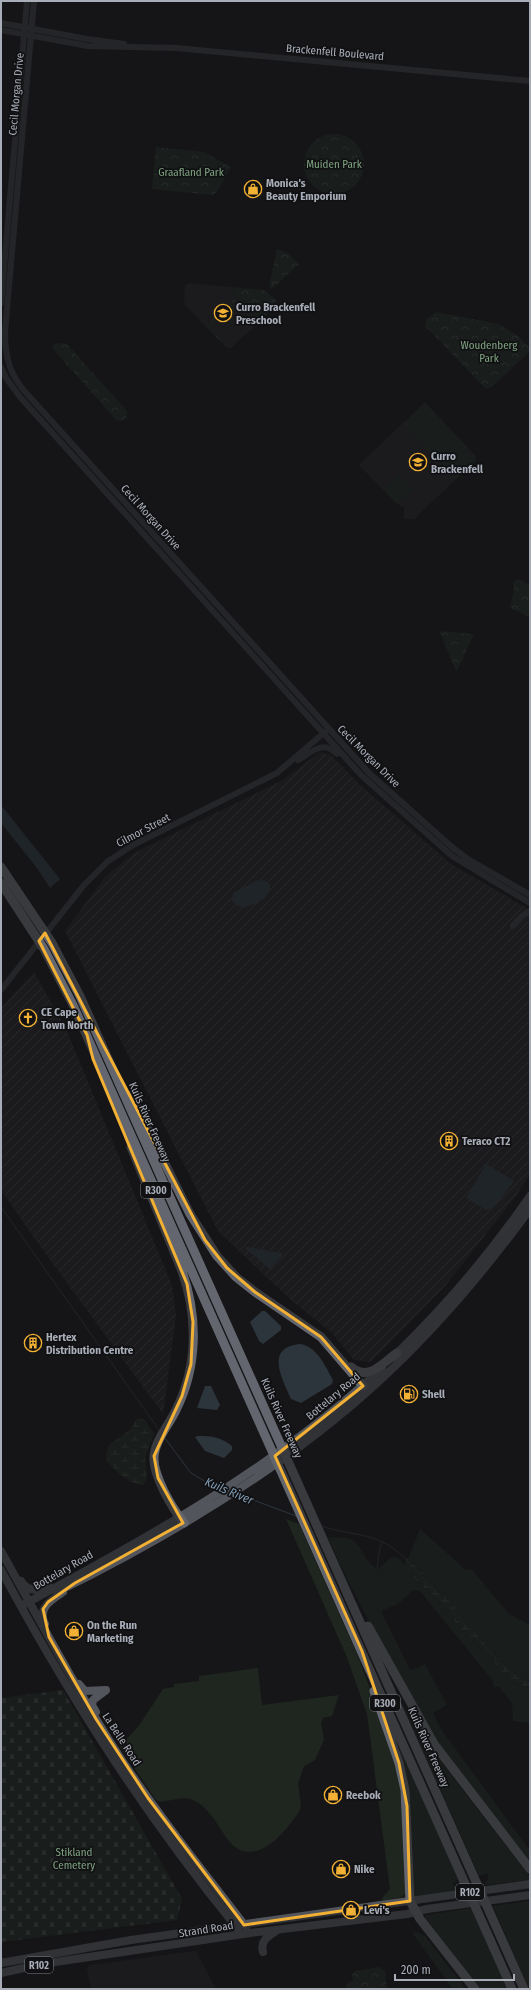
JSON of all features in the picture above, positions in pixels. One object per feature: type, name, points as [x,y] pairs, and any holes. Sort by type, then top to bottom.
[{"type":"highway","name":"Kuils River Freeway","points":[[1,867],[52,943],[80,996],[344,1583],[492,1920],[524,1989]]},
{"type":"highway","name":"Kuils River Freeway","points":[[1,883],[51,962],[87,1035],[512,1989]]},
{"type":"highway","points":[[96,1031],[117,1066],[190,1214],[214,1251],[236,1277],[255,1292],[321,1337],[363,1386]]},
{"type":"highway","points":[[87,1035],[93,1059],[176,1253],[188,1291],[194,1322],[192,1354],[186,1386],[155,1452],[154,1462],[158,1478],[182,1520]]},
{"type":"highway","points":[[343,1362],[357,1372],[365,1373],[374,1370],[397,1353]]},
{"type":"highway","points":[[344,1583],[352,1594],[388,1664],[434,1744],[530,1869]]},
{"type":"highway","points":[[362,1650],[364,1664],[402,1775],[407,1806],[410,1901],[415,1912],[474,1989]]},
{"type":"main road","name":"Bottelary Road","points":[[298,1443],[363,1386],[438,1312],[472,1273],[530,1196]]},
{"type":"main road","name":"Bottelary Road","points":[[22,1608],[209,1504],[247,1480],[358,1399],[413,1349],[471,1285],[530,1209]]},
{"type":"main road","points":[[1,1548],[23,1584],[29,1589],[39,1590],[73,1580]]},
{"type":"main road","name":"La Belle Road","points":[[1,1551],[72,1679],[96,1719],[148,1798],[244,1925],[246,1933]]},
{"type":"main road","name":"La Belle Road","points":[[1,1570],[73,1697],[133,1790],[176,1849],[236,1926],[246,1933]]},
{"type":"main road","points":[[49,1637],[43,1617],[43,1609],[48,1602],[73,1580]]},
{"type":"main road","points":[[72,1679],[85,1691],[107,1690],[93,1700],[92,1705],[96,1719]]},
{"type":"main road","name":"R102","points":[[410,1901],[530,1884]]},
{"type":"main road","name":"R102","points":[[415,1912],[530,1895]]},
{"type":"main road","name":"Strand Road","points":[[1,1963],[80,1948],[410,1901]]},
{"type":"main road","name":"Strand Road","points":[[1,1973],[76,1958],[246,1933],[415,1912]]},
{"type":"main road","points":[[263,1952],[262,1943],[264,1940],[278,1930]]},
{"type":"street","points":[[27,1],[28,35]]},
{"type":"street","points":[[28,28],[34,1]]},
{"type":"street","name":"Brackenfell Boulevard","points":[[1,23],[137,46]]},
{"type":"street","name":"Brackenfell Boulevard","points":[[1,30],[88,46],[176,48],[286,57],[530,81]]},
{"type":"street","name":"Cecil Morgan Drive","points":[[1,303],[28,35]]},
{"type":"street","name":"Cecil Morgan Drive","points":[[28,35],[5,332],[6,356],[12,374],[23,390],[369,773],[446,842],[468,859],[530,895]]},
{"type":"street","name":"Cecil Morgan Drive","points":[[1,367],[10,384],[20,397],[323,734],[370,784],[452,856],[530,903]]},
{"type":"street","name":"Cilmor Street","points":[[1,990],[30,952],[96,872],[123,851],[268,778],[288,765],[328,729]]},
{"type":"street","points":[[288,765],[322,747],[329,748],[344,757]]},
{"type":"street","points":[[513,926],[523,915],[530,911]]},
{"type":"highlighted area","points":[[45,933],[205,1240],[227,1268],[255,1292],[321,1337],[363,1386],[275,1456],[362,1651],[399,1763],[407,1806],[410,1901],[244,1925],[148,1798],[96,1719],[49,1637],[43,1609],[48,1602],[75,1583],[183,1523],[158,1478],[154,1456],[182,1396],[191,1364],[193,1322],[187,1284],[93,1059],[87,1035],[39,941]]},
{"type":"shaded area","name":"Curro Brackenfell Preschool","points":[[188,283],[228,287],[260,321],[231,348],[227,348],[185,305],[185,286]]},
{"type":"shaded area","name":"Curro Brackenfell","points":[[425,402],[476,456],[476,460],[414,519],[404,519],[404,508],[396,503],[359,465]]},
{"type":"shaded area","points":[[320,752],[331,755],[359,784],[451,864],[530,910],[530,1174],[516,1196],[445,1286],[371,1362],[354,1360],[332,1333],[292,1301],[218,1231],[65,931],[105,877],[134,853],[283,780]]},
{"type":"shaded area","points":[[1,805],[60,879],[50,888],[37,868],[1,823]]},
{"type":"shaded area","points":[[258,880],[266,881],[270,885],[270,890],[265,898],[244,908],[238,906],[232,901],[233,893]]},
{"type":"shaded area","points":[[34,972],[66,1029],[172,1285],[176,1316],[163,1414],[37,1242],[1,1190],[1,1008]]},
{"type":"shaded area","points":[[486,1164],[514,1181],[493,1208],[486,1210],[466,1198]]},
{"type":"shaded area","points":[[247,1247],[281,1253],[283,1255],[270,1269],[245,1248]]},
{"type":"shaded area","points":[[262,1311],[265,1311],[281,1326],[281,1330],[263,1344],[259,1341],[250,1322]]},
{"type":"shaded area","points":[[301,1344],[312,1349],[316,1353],[333,1380],[332,1384],[301,1403],[291,1399],[280,1373],[279,1357],[283,1351],[290,1346]]},
{"type":"shaded area","points":[[205,1386],[211,1386],[220,1405],[217,1410],[197,1408]]},
{"type":"shaded area","points":[[198,1436],[220,1439],[232,1446],[232,1450],[224,1458],[205,1451],[195,1437]]},
{"type":"shaded area","points":[[196,1951],[216,1989],[91,1989],[87,1969],[90,1965]]},
{"type":"green space","name":"Muiden Park","points":[[334,134],[351,139],[359,147],[364,164],[359,181],[351,189],[334,194],[317,189],[309,181],[304,164],[309,147],[317,139]]},
{"type":"green space","name":"Graafland Park","points":[[156,147],[204,152],[231,167],[217,192],[213,195],[152,189]]},
{"type":"green space","points":[[277,249],[289,254],[299,264],[272,289],[269,287]]},
{"type":"green space","points":[[228,287],[264,290],[276,300],[276,306],[260,321]]},
{"type":"green space","points":[[234,299],[237,303],[232,308],[235,311],[226,321],[221,316],[211,326],[223,339],[220,341],[206,326]]},
{"type":"green space","name":"Woudenberg Park","points":[[436,312],[498,324],[517,335],[529,347],[529,352],[492,387],[486,389],[425,326],[426,320]]},
{"type":"green space","points":[[57,343],[67,344],[127,411],[127,417],[122,421],[116,420],[53,349],[52,346]]},
{"type":"green space","points":[[425,403],[468,448],[466,450],[476,460],[456,479],[403,424]]},
{"type":"green space","points":[[399,474],[414,489],[398,504],[383,489]]},
{"type":"green space","points":[[517,579],[530,585],[530,617],[510,608],[514,589],[513,583]]},
{"type":"green space","points":[[439,631],[474,634],[457,671],[456,671]]},
{"type":"green space","points":[[139,1418],[145,1420],[154,1434],[145,1458],[147,1479],[143,1485],[127,1479],[112,1467],[106,1458],[109,1445],[131,1429],[136,1420]]},
{"type":"green space","points":[[286,1519],[299,1524],[358,1656],[395,1758],[400,1779],[406,1893],[402,1897],[382,1901],[382,1898],[390,1889],[367,1714],[346,1655]]},
{"type":"green space","points":[[420,1529],[466,1570],[472,1570],[509,1614],[530,1625],[530,1681],[519,1675],[499,1659],[456,1609],[452,1601],[408,1559]]},
{"type":"green space","points":[[328,1538],[351,1539],[359,1546],[370,1563],[379,1569],[390,1558],[397,1557],[403,1563],[406,1570],[439,1602],[469,1639],[494,1661],[497,1668],[514,1683],[530,1688],[530,1723],[513,1721],[512,1703],[499,1687],[494,1687],[493,1681],[420,1591],[413,1590],[398,1604],[381,1611],[410,1670],[425,1664],[447,1705],[433,1713],[441,1729],[530,1851],[530,1863],[438,1744],[388,1657],[348,1581]]},
{"type":"green space","points":[[407,1558],[452,1601],[456,1609],[499,1658],[519,1675],[530,1681],[530,1688],[514,1683],[497,1668],[494,1661],[469,1639],[439,1602],[406,1570],[404,1566]]},
{"type":"green space","points":[[258,1668],[262,1705],[339,1695],[332,1716],[323,1718],[321,1723],[324,1740],[315,1760],[304,1766],[298,1784],[301,1805],[300,1810],[278,1838],[259,1850],[248,1852],[238,1849],[228,1840],[211,1814],[197,1802],[185,1798],[164,1801],[156,1800],[120,1747],[140,1724],[163,1689],[174,1687],[174,1684],[199,1681],[199,1676]]},
{"type":"green space","name":"Stikland Cemetery","points":[[63,1690],[182,1899],[177,1920],[1,1942],[1,1698]]},
{"type":"green space","points":[[408,1709],[441,1762],[530,1877],[529,1880],[484,1885],[488,1880],[488,1873],[479,1876],[405,1710]]},
{"type":"green space","points":[[401,1750],[458,1879],[452,1884],[463,1889],[414,1896],[399,1751]]},
{"type":"green space","points":[[530,1901],[530,1989],[529,1989],[493,1906]]},
{"type":"green space","points":[[471,1908],[507,1989],[481,1989],[425,1918],[426,1915]]},
{"type":"green space","points":[[416,1932],[425,1936],[466,1989],[453,1989],[413,1934]]},
{"type":"green space","points":[[379,1967],[385,1971],[387,1989],[345,1989],[349,1982],[353,1981],[352,1974],[355,1971]]},
{"type":"waterway","name":"Kuils River","points":[[1,1207],[159,1430]]},
{"type":"waterway","name":"Kuils River","points":[[164,1437],[191,1473],[218,1489]]},
{"type":"waterway","name":"Kuils River","points":[[237,1494],[296,1516]]},
{"type":"waterway","name":"Kuils River","points":[[321,1526],[375,1539],[397,1551],[508,1671],[520,1681],[530,1684]]},
{"type":"waterway","points":[[377,1568],[379,1551],[383,1542]]},
{"type":"place","name":"Monica's Beauty Emporium","points":[[253,189]]},
{"type":"place","name":"Curro Brackenfell Preschool","points":[[223,313]]},
{"type":"place","name":"Curro Brackenfell","points":[[418,462]]},
{"type":"place","name":"CE Cape Town North","points":[[28,1018]]},
{"type":"place","name":"Teraco CT2","points":[[449,1141]]},
{"type":"place","name":"Hertex Distribution Centre","points":[[33,1343]]},
{"type":"place","name":"Shell","points":[[409,1394]]},
{"type":"place","name":"On the Run Marketing","points":[[74,1631]]},
{"type":"place","name":"Reebok","points":[[333,1795]]},
{"type":"place","name":"Nike","points":[[341,1869]]},
{"type":"place","name":"Levi's","points":[[351,1910]]}]
